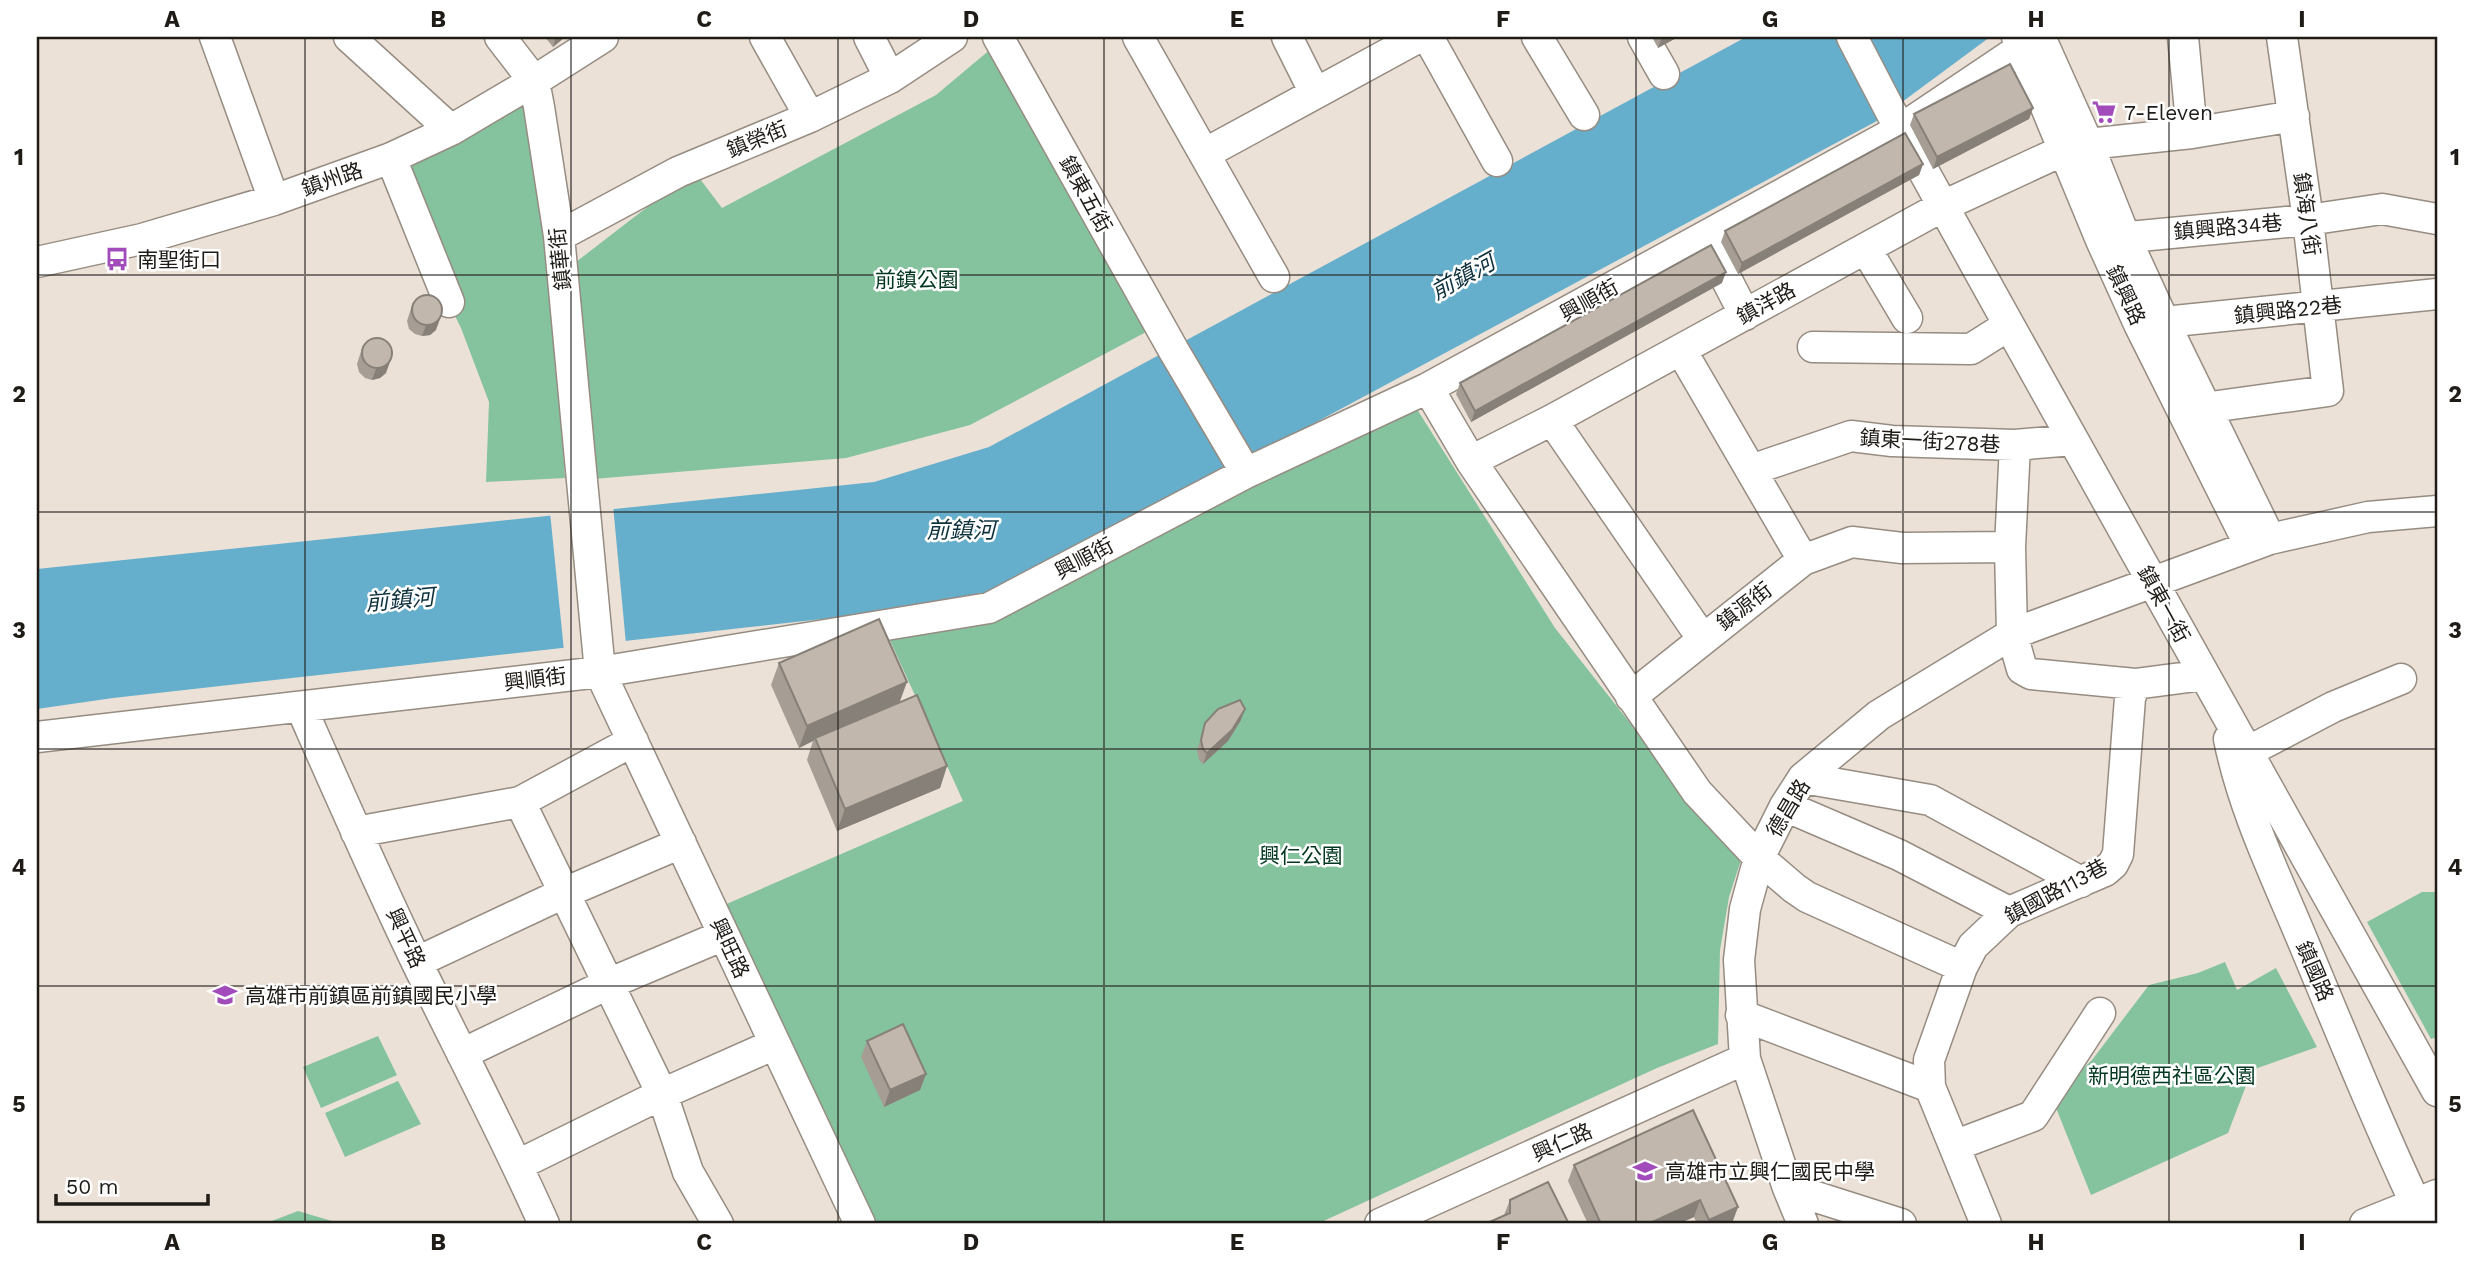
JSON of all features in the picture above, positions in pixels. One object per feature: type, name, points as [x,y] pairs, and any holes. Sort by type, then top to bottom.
[{"type":"street","points":[[215,37],[274,200]]},
{"type":"street","points":[[349,37],[451,130]]},
{"type":"street","name":"鎮華街","points":[[500,37],[534,81],[559,236],[600,672]]},
{"type":"street","name":"鎮州路","points":[[37,262],[142,239],[274,200],[391,158],[451,130],[603,37]]},
{"type":"street","points":[[765,37],[810,117]]},
{"type":"street","points":[[869,37],[890,78]]},
{"type":"street","name":"鎮榮街","points":[[559,236],[678,172],[810,117],[890,78],[952,37]]},
{"type":"street","name":"鎮東五街","points":[[998,37],[1244,470]]},
{"type":"street","points":[[1138,37],[1274,277]]},
{"type":"street","points":[[1287,37],[1315,93]]},
{"type":"street","points":[[1206,153],[1419,37]]},
{"type":"street","points":[[1428,37],[1497,161]]},
{"type":"street","points":[[1537,37],[1584,116]]},
{"type":"street","points":[[1643,37],[1664,74]]},
{"type":"street","name":"鎮東一街","points":[[1852,37],[2152,583],[2437,1091]]},
{"type":"street","points":[[2183,37],[2192,133]]},
{"type":"street","name":"鎮海八街","points":[[2193,410],[2328,391],[2283,37]]},
{"type":"street","name":"興順街","points":[[37,737],[600,672],[989,608],[1244,470],[1428,388],[1704,237],[2029,40]]},
{"type":"street","name":"鎮興路","points":[[2029,40],[2151,323],[2260,543]]},
{"type":"street","name":"鎮洋路","points":[[1471,461],[1552,420],[1943,206],[2076,147],[2192,133],[2294,116]]},
{"type":"street","points":[[391,158],[449,302]]},
{"type":"street","name":"鎮興路34巷","points":[[2113,238],[2308,220],[2382,209],[2437,219]]},
{"type":"street","points":[[1704,237],[1745,315]]},
{"type":"street","points":[[1866,249],[1907,318]]},
{"type":"street","name":"鎮興路22巷","points":[[2151,323],[2437,294]]},
{"type":"street","points":[[1813,347],[1971,349],[2009,325]]},
{"type":"street","points":[[1681,350],[1803,560]]},
{"type":"street","points":[[1428,388],[1471,461],[1697,792],[1759,858],[1807,897],[1962,967]]},
{"type":"street","name":"鎮源街","points":[[1552,420],[1702,638],[1803,560],[1852,542],[1902,548],[2010,547]]},
{"type":"street","name":"鎮東一街278巷","points":[[1751,470],[1851,436],[1892,441],[2015,445],[2073,440]]},
{"type":"street","points":[[2015,445],[2010,547],[2012,634],[2022,668],[2031,674],[2135,684],[2204,675]]},
{"type":"street","name":"德昌路","points":[[1803,1224],[1788,1188],[1745,1059],[1739,960],[1745,909],[1759,858],[1785,806],[1803,778],[1879,715],[2012,634],[2260,543],[2368,517],[2437,511]]},
{"type":"street","points":[[1631,697],[1702,638]]},
{"type":"street","name":"興旺路","points":[[600,672],[775,1044],[851,1222]]},
{"type":"street","points":[[2247,752],[2333,706],[2401,678]]},
{"type":"street","name":"鎮國路113巷","points":[[1986,1224],[1930,1087],[1929,1060],[1962,967],[1973,946],[2009,912],[2105,871],[2113,864],[2118,854],[2130,698],[2135,684]]},
{"type":"street","name":"興平路","points":[[301,707],[417,962],[518,1165],[544,1224]]},
{"type":"street","name":"鎮國路","points":[[2224,711],[2236,775],[2256,827],[2426,1208]]},
{"type":"street","points":[[356,832],[520,802],[633,741]]},
{"type":"street","points":[[1803,778],[1930,800],[2081,881]]},
{"type":"street","points":[[520,802],[662,1094],[688,1172],[718,1224]]},
{"type":"street","points":[[1785,806],[1899,855],[2009,912]]},
{"type":"street","points":[[417,962],[564,892],[681,843]]},
{"type":"street","points":[[462,1054],[608,984],[724,935]]},
{"type":"street","points":[[1954,1146],[2033,1116],[2101,1013]]},
{"type":"street","points":[[1741,1015],[1930,1087]]},
{"type":"street","points":[[518,1165],[662,1094],[775,1044]]},
{"type":"street","name":"興仁路","points":[[1380,1224],[1745,1059]]},
{"type":"street","points":[[1788,1188],[1901,1224]]},
{"type":"street","points":[[2365,1224],[2426,1208]]},
{"type":"green space","name":"前鎮公園","points":[[992,48],[1148,331],[970,425],[846,458],[593,479],[576,262],[694,171],[722,208],[936,95]]},
{"type":"green space","points":[[536,85],[565,478],[486,482],[489,402],[461,328],[410,223],[378,171]]},
{"type":"green space","name":"興仁公園","points":[[1415,406],[1555,628],[1645,742],[1678,791],[1742,857],[1729,897],[1720,950],[1718,1044],[1657,1068],[1317,1224],[874,1224],[715,909],[963,801],[888,636],[1000,613]]},
{"type":"green space","points":[[2422,892],[2437,892],[2437,1037],[2431,1039],[2367,922]]},
{"type":"green space","name":"新明德西社區公園","points":[[2225,962],[2237,990],[2276,968],[2317,1047],[2252,1070],[2228,1133],[2091,1195],[2052,1098],[2092,1060],[2149,985],[2198,973]]},
{"type":"green space","points":[[378,1036],[397,1075],[321,1108],[303,1067]]},
{"type":"green space","points":[[398,1081],[421,1124],[345,1157],[325,1113]]},
{"type":"green space","points":[[298,1211],[342,1224],[264,1224]]},
{"type":"water","name":"前鎮河","points":[[1746,37],[1990,37],[1875,122],[983,601],[113,698],[37,709],[37,569],[874,482],[989,447]]},
{"type":"pier","points":[[613,505],[626,644],[564,651],[550,512]]},
{"type":"building","points":[[2010,64],[2033,108],[1937,157],[1914,114]]},
{"type":"building","points":[[1905,133],[1923,164],[1742,263],[1725,231]]},
{"type":"building","points":[[1711,245],[1726,272],[1475,411],[1460,383]]},
{"type":"building","points":[[427,295],[438,299],[442,310],[438,321],[427,325],[416,321],[412,310],[416,299]]},
{"type":"building","points":[[377,338],[388,342],[392,353],[388,364],[377,368],[366,364],[362,353],[366,342]]},
{"type":"building","points":[[879,619],[907,682],[807,726],[779,663]]},
{"type":"building","points":[[917,695],[947,766],[845,809],[815,738]]},
{"type":"building","points":[[1240,700],[1245,709],[1232,730],[1207,753],[1201,740],[1205,723],[1218,709]]},
{"type":"building","points":[[903,1024],[926,1074],[890,1090],[867,1041]]},
{"type":"building","name":"高雄市立興仁國民中學","points":[[1693,1110],[1738,1207],[1709,1220],[1700,1200],[1648,1224],[1601,1224],[1574,1165]]},
{"type":"building","points":[[1548,1182],[1569,1224],[1485,1224],[1510,1213],[1510,1200]]},
{"type":"place","name":"7-Eleven","points":[[2104,112]]},
{"type":"place","name":"南聖街口","points":[[117,259]]},
{"type":"place","name":"高雄市前鎮區前鎮國民小學","points":[[225,995]]},
{"type":"place","name":"高雄市立興仁國民中學","points":[[1645,1171]]}]
